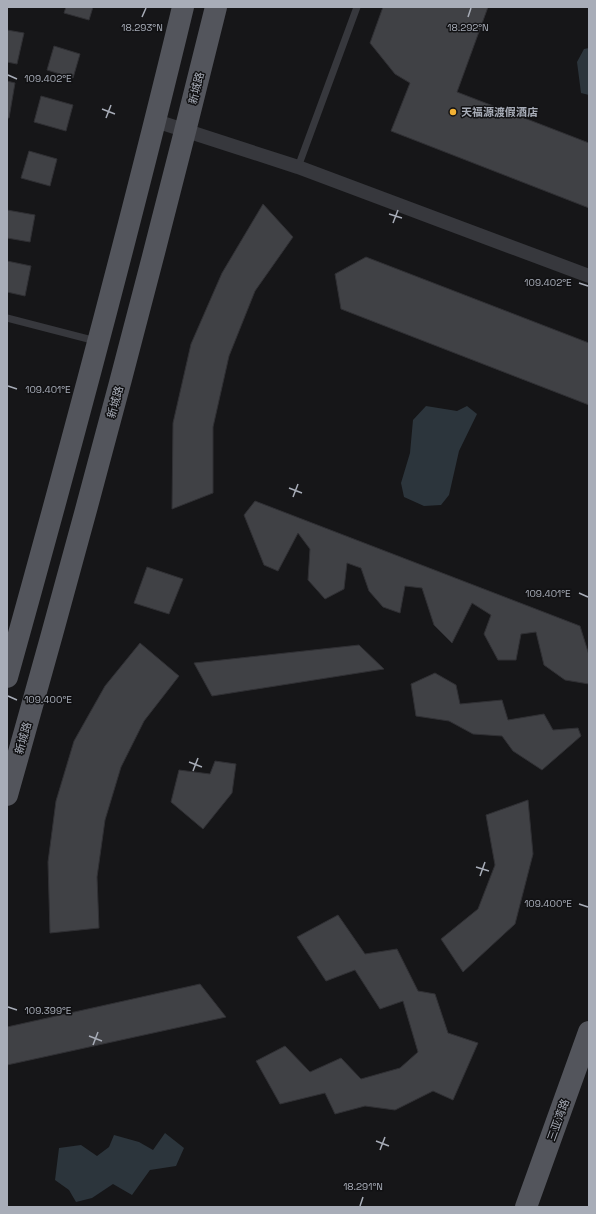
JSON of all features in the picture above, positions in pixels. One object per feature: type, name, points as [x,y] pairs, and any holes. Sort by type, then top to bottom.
[{"type":"main road","points":[[7,677],[98,342],[156,121],[183,7]]},
{"type":"main road","name":"新城路","points":[[7,795],[72,568],[186,131],[216,7]]},
{"type":"main road","name":"三亚湾路","points":[[526,1207],[589,1032]]},
{"type":"street","points":[[156,121],[298,167],[589,276]]},
{"type":"lane","points":[[298,167],[357,7]]},
{"type":"lane","points":[[7,318],[98,342]]},
{"type":"shaded area","points":[[589,48],[589,95],[581,93],[577,62],[584,49]]},
{"type":"shaded area","points":[[426,406],[457,411],[467,406],[477,414],[459,451],[449,495],[441,505],[424,506],[404,497],[401,483],[410,453],[413,420]]},
{"type":"shaded area","points":[[165,1133],[184,1148],[176,1166],[150,1170],[132,1195],[113,1184],[92,1198],[76,1202],[69,1190],[55,1180],[59,1148],[81,1145],[97,1156],[109,1147],[114,1135],[139,1142],[153,1150]]},
{"type":"building","points":[[66,7],[93,7],[89,20],[64,13]]},
{"type":"building","name":"天福源渡假酒店","points":[[383,7],[488,7],[457,92],[589,143],[589,208],[391,131],[410,83],[395,74],[370,43]]},
{"type":"building","points":[[7,30],[24,33],[17,64],[7,62]]},
{"type":"building","points":[[54,46],[80,54],[73,78],[47,70]]},
{"type":"building","points":[[7,81],[15,83],[9,118],[7,118]]},
{"type":"building","points":[[41,96],[73,105],[66,131],[34,122]]},
{"type":"building","points":[[29,151],[57,159],[50,186],[21,178]]},
{"type":"building","points":[[263,204],[293,237],[255,291],[229,356],[213,427],[213,493],[172,509],[173,423],[191,344],[222,273]]},
{"type":"building","points":[[7,210],[35,215],[30,242],[7,238]]},
{"type":"building","points":[[366,257],[589,343],[589,405],[341,309],[335,274]]},
{"type":"building","points":[[7,261],[31,266],[25,296],[7,292]]},
{"type":"building","points":[[255,501],[580,626],[589,655],[589,684],[565,680],[544,665],[536,632],[521,634],[516,660],[498,660],[484,634],[491,615],[472,603],[452,643],[434,625],[422,588],[405,586],[400,613],[383,607],[369,591],[361,568],[347,563],[344,589],[325,599],[308,580],[310,549],[298,533],[278,571],[264,565],[244,515]]},
{"type":"building","points":[[147,567],[183,579],[169,614],[134,603]]},
{"type":"building","points":[[140,643],[179,676],[144,721],[121,767],[105,820],[97,877],[99,928],[50,933],[48,862],[56,801],[74,741],[105,686]]},
{"type":"building","points":[[359,645],[384,669],[212,696],[194,663]]},
{"type":"building","points":[[435,673],[456,685],[460,704],[502,700],[508,720],[544,714],[553,730],[578,728],[581,736],[542,770],[513,751],[502,736],[473,734],[449,721],[416,716],[411,684]]},
{"type":"building","points":[[215,761],[236,764],[232,793],[203,829],[171,802],[179,770],[210,774]]},
{"type":"building","points":[[528,800],[533,854],[515,924],[463,972],[441,939],[478,909],[495,865],[486,815]]},
{"type":"building","points":[[338,915],[365,954],[397,949],[418,991],[435,994],[448,1033],[478,1043],[453,1100],[433,1091],[395,1110],[365,1106],[335,1114],[325,1093],[280,1104],[256,1061],[285,1046],[310,1072],[341,1058],[361,1079],[400,1068],[418,1052],[403,1001],[380,1009],[355,970],[326,981],[297,937]]},
{"type":"building","points":[[200,984],[226,1017],[7,1065],[7,1027]]},
{"type":"place","name":"天福源渡假酒店","points":[[453,112]]}]
